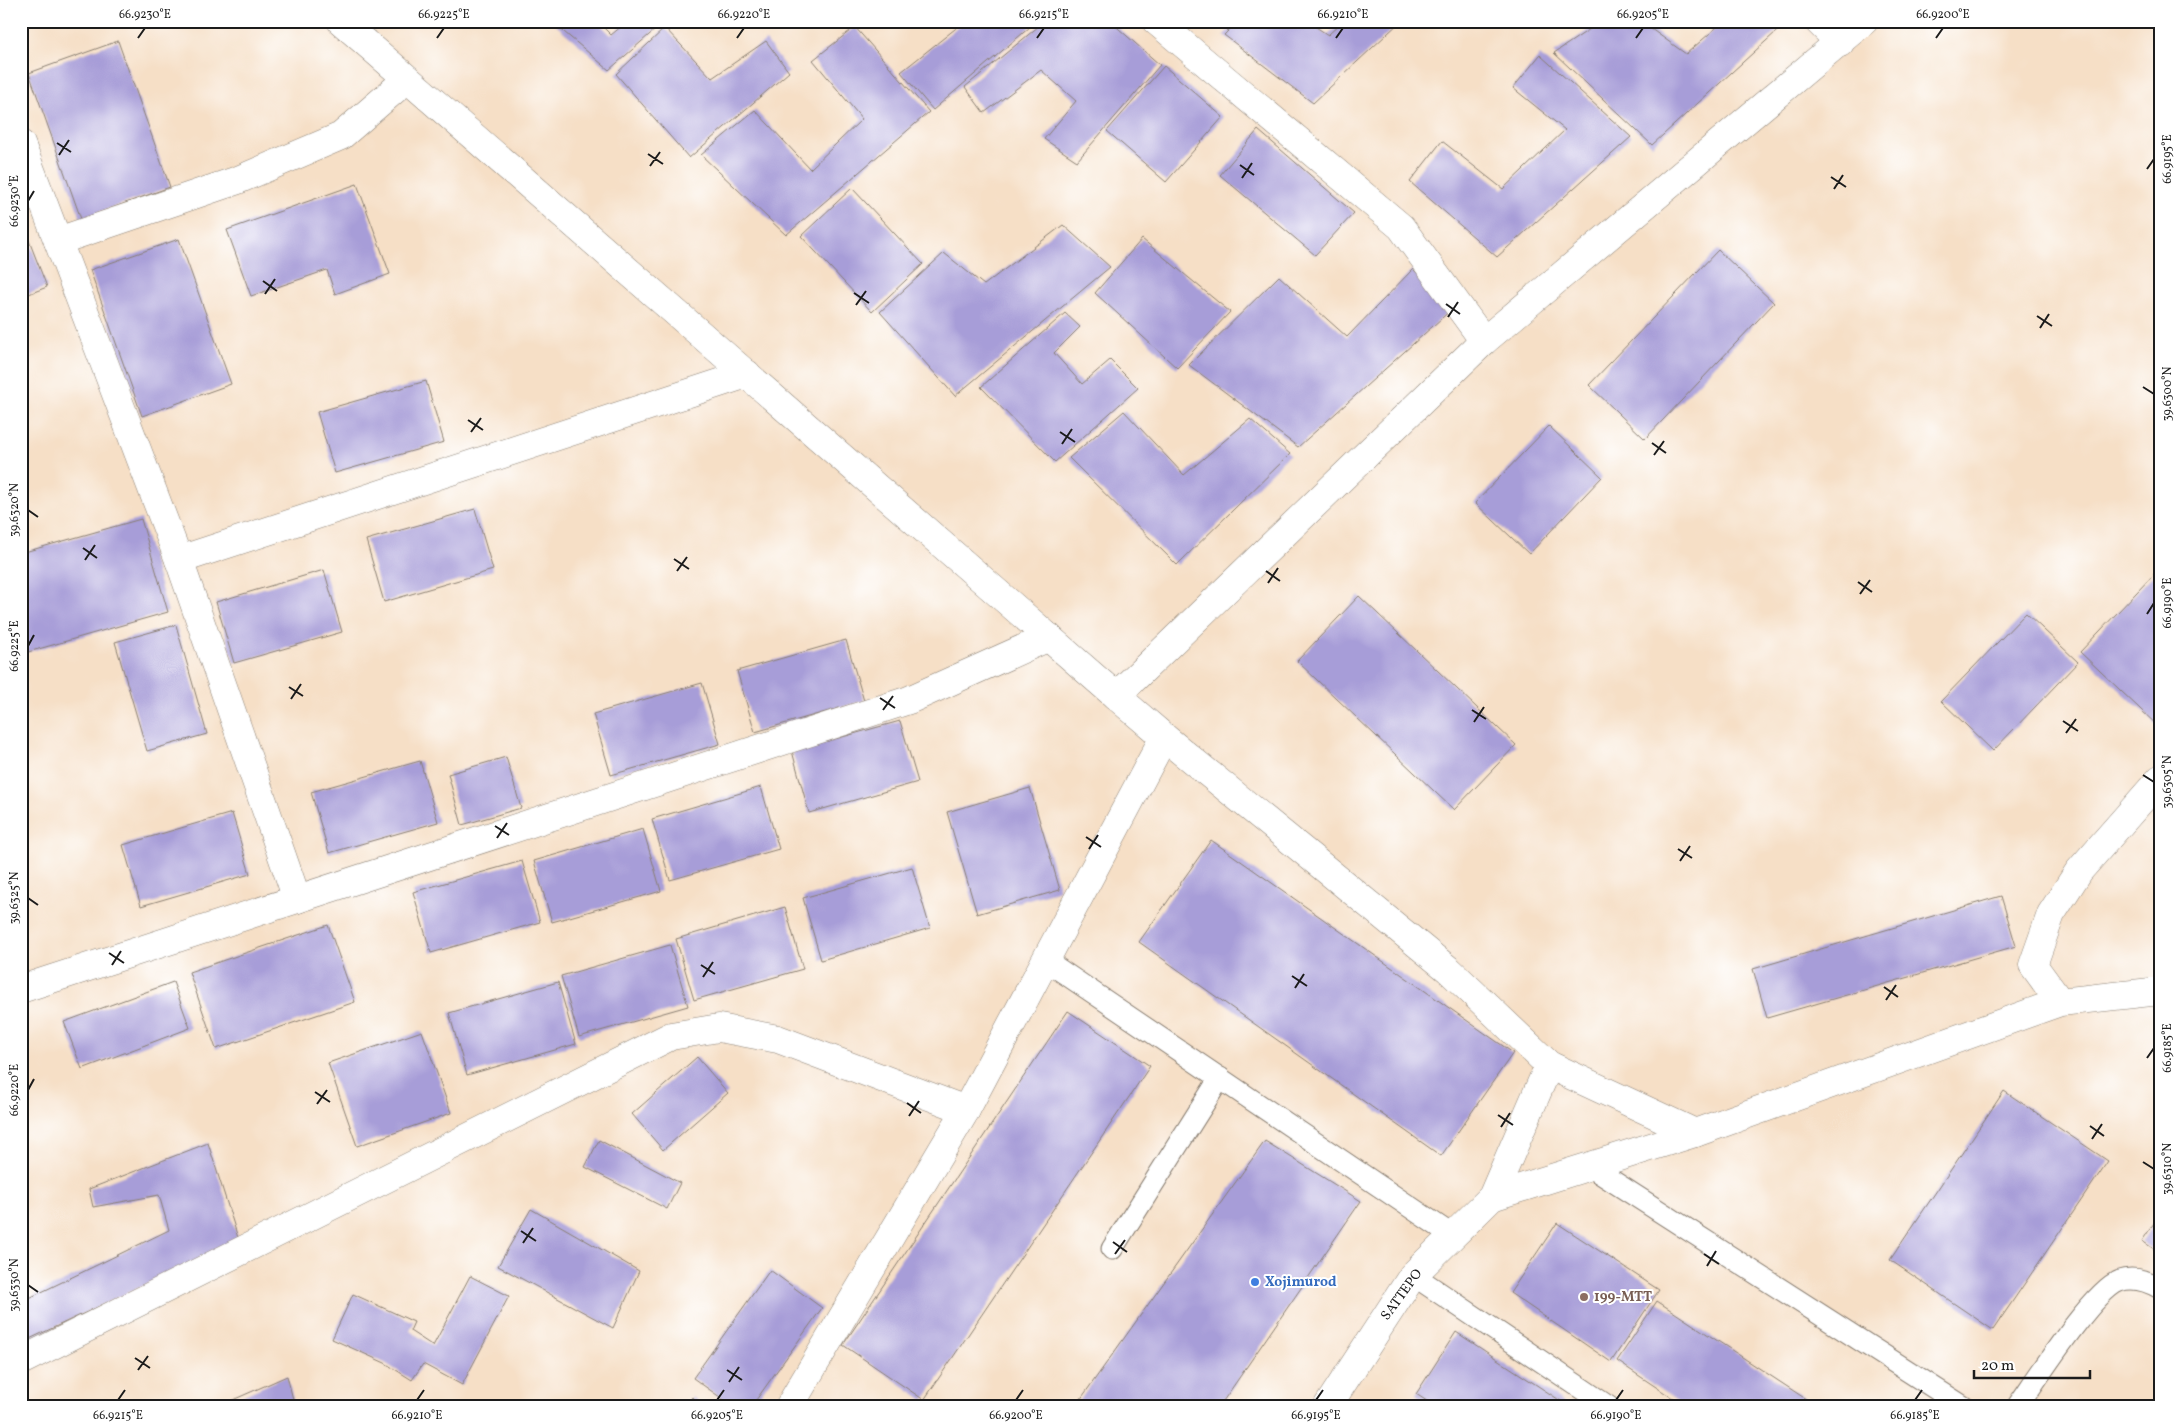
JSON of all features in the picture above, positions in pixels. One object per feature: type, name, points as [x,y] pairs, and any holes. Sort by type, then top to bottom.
[{"type":"street","points":[[341,21],[1116,696],[1449,970],[1549,1064],[1695,1133]]},
{"type":"street","points":[[1156,21],[1401,227],[1484,341]]},
{"type":"street","points":[[1818,21],[1840,43]]},
{"type":"street","points":[[1116,696],[1484,341],[1864,21]]},
{"type":"street","points":[[58,241],[238,180],[341,136],[407,79]]},
{"type":"street","points":[[21,144],[179,560],[297,899]]},
{"type":"street","points":[[179,560],[747,374]]},
{"type":"street","points":[[21,989],[909,700],[1049,637]]},
{"type":"street","points":[[789,1407],[966,1110],[1164,737]]},
{"type":"street","points":[[2060,1002],[2034,965],[2051,914],[2079,870],[2160,779]]},
{"type":"street","points":[[1492,1197],[1695,1133],[2060,1002],[2160,991]]},
{"type":"street","points":[[21,1361],[671,1036],[719,1028],[778,1039],[966,1110]]},
{"type":"street","points":[[1492,1197],[1549,1064]]},
{"type":"street","name":"SATTEPO","points":[[1326,1407],[1413,1275],[1492,1197]]},
{"type":"lane","points":[[1045,960],[1453,1236]]},
{"type":"lane","points":[[1112,1249],[1220,1078]]},
{"type":"lane","points":[[1589,1166],[1964,1407]]},
{"type":"lane","points":[[1413,1275],[1609,1407]]},
{"type":"lane","points":[[2017,1407],[2092,1302],[2119,1281],[2146,1280],[2160,1288]]},
{"type":"building","points":[[551,21],[597,21],[611,35],[628,21],[665,21],[609,70]]},
{"type":"building","points":[[965,21],[1037,21],[933,110],[901,72]]},
{"type":"building","points":[[1045,21],[1110,21],[1160,65],[1077,161],[1044,139],[1076,101],[1041,70],[984,113],[965,87]]},
{"type":"building","points":[[1238,21],[1307,21],[1328,35],[1343,21],[1401,21],[1313,103],[1224,35]]},
{"type":"building","points":[[1602,21],[1640,21],[1686,54],[1724,21],[1788,21],[1652,145],[1554,53]]},
{"type":"building","points":[[855,27],[929,112],[786,235],[701,155],[755,110],[810,169],[862,119],[813,60]]},
{"type":"building","points":[[665,28],[712,78],[766,41],[789,72],[689,158],[616,74]]},
{"type":"building","points":[[118,41],[170,187],[81,219],[29,73]]},
{"type":"building","points":[[1540,55],[1631,137],[1497,257],[1410,182],[1442,141],[1503,189],[1565,130],[1513,88]]},
{"type":"building","points":[[1164,66],[1223,117],[1166,182],[1107,131]]},
{"type":"building","points":[[1258,130],[1354,213],[1315,255],[1220,175]]},
{"type":"building","points":[[357,184],[390,274],[335,294],[327,270],[251,296],[227,230]]},
{"type":"building","points":[[852,188],[923,264],[872,312],[801,236]]},
{"type":"building","points":[[21,220],[47,287],[21,297]]},
{"type":"building","points":[[1063,225],[1110,267],[955,396],[880,312],[944,253],[984,285]]},
{"type":"building","points":[[179,239],[231,384],[142,416],[90,270]]},
{"type":"building","points":[[1142,239],[1230,312],[1177,368],[1095,293]]},
{"type":"building","points":[[1718,250],[1774,303],[1645,439],[1589,385]]},
{"type":"building","points":[[1413,269],[1452,309],[1298,447],[1189,365],[1279,276],[1347,337]]},
{"type":"building","points":[[1065,313],[1080,327],[1054,353],[1082,384],[1110,360],[1138,388],[1055,462],[981,387]]},
{"type":"building","points":[[426,381],[444,442],[335,473],[317,412]]},
{"type":"building","points":[[1124,411],[1184,475],[1250,419],[1290,454],[1177,565],[1069,458]]},
{"type":"building","points":[[1549,426],[1602,477],[1529,554],[1475,503]]},
{"type":"building","points":[[475,509],[493,570],[384,602],[366,540]]},
{"type":"building","points":[[141,519],[168,612],[21,654],[21,553]]},
{"type":"building","points":[[324,570],[342,632],[234,663],[216,602]]},
{"type":"building","points":[[2155,573],[2160,577],[2160,728],[2080,652]]},
{"type":"building","points":[[1359,596],[1516,745],[1454,810],[1297,661]]},
{"type":"building","points":[[2026,613],[2078,662],[1993,751],[1941,701]]},
{"type":"building","points":[[176,625],[207,734],[147,751],[115,642]]},
{"type":"building","points":[[846,640],[864,701],[755,732],[737,671]]},
{"type":"building","points":[[702,683],[720,744],[611,775],[593,714]]},
{"type":"building","points":[[900,721],[918,782],[809,813],[792,751]]},
{"type":"building","points":[[506,757],[521,808],[462,825],[448,774]]},
{"type":"building","points":[[420,761],[438,822],[329,853],[311,792]]},
{"type":"building","points":[[761,787],[779,849],[670,880],[652,819]]},
{"type":"building","points":[[1030,788],[1060,890],[977,914],[947,812]]},
{"type":"building","points":[[232,813],[250,874],[141,906],[123,845]]},
{"type":"building","points":[[643,829],[661,891],[552,922],[534,861]]},
{"type":"building","points":[[1211,840],[1513,1053],[1441,1156],[1139,942]]},
{"type":"building","points":[[522,861],[540,922],[431,953],[413,892]]},
{"type":"building","points":[[912,867],[930,928],[821,960],[803,898]]},
{"type":"building","points":[[2001,896],[2016,946],[1767,1018],[1753,969]]},
{"type":"building","points":[[785,907],[803,969],[694,1000],[676,939]]},
{"type":"building","points":[[328,925],[355,1002],[216,1049],[189,972]]},
{"type":"building","points":[[670,945],[688,1006],[579,1037],[561,976]]},
{"type":"building","points":[[173,982],[190,1028],[82,1069],[64,1022]]},
{"type":"building","points":[[558,982],[576,1044],[467,1075],[449,1013]]},
{"type":"building","points":[[1068,1011],[1150,1066],[924,1400],[843,1345]]},
{"type":"building","points":[[422,1031],[451,1113],[357,1146],[328,1063]]},
{"type":"building","points":[[697,1057],[728,1093],[663,1150],[632,1114]]},
{"type":"building","points":[[2004,1091],[2108,1161],[1993,1330],[1890,1260]]},
{"type":"building","points":[[599,1140],[680,1183],[667,1209],[585,1167]]},
{"type":"building","points":[[1265,1141],[1361,1201],[1219,1407],[1075,1407]]},
{"type":"building","points":[[208,1143],[239,1241],[25,1341],[21,1333],[21,1302],[169,1230],[159,1195],[93,1207],[89,1189]]},
{"type":"building","points":[[531,1209],[639,1271],[613,1328],[498,1266]]},
{"type":"building","points":[[2160,1214],[2160,1253],[2142,1241]]},
{"type":"building","points":[[1557,1223],[1659,1290],[1611,1362],[1510,1293]]},
{"type":"building","points":[[770,1270],[822,1308],[751,1407],[734,1407],[693,1378]]},
{"type":"building","points":[[470,1276],[509,1296],[462,1385],[423,1364],[412,1380],[385,1363],[332,1339],[353,1294],[414,1322],[410,1331],[433,1346]]},
{"type":"building","points":[[1657,1301],[1818,1407],[1686,1407],[1617,1361]]},
{"type":"building","points":[[1456,1332],[1570,1407],[1436,1407],[1416,1394]]},
{"type":"building","points":[[287,1376],[295,1407],[217,1407]]},
{"type":"building","points":[[692,1397],[706,1407],[686,1407]]},
{"type":"place","name":"Xojimurod","points":[[1255,1282]]},
{"type":"place","name":"199-MTT","points":[[1584,1297]]}]
